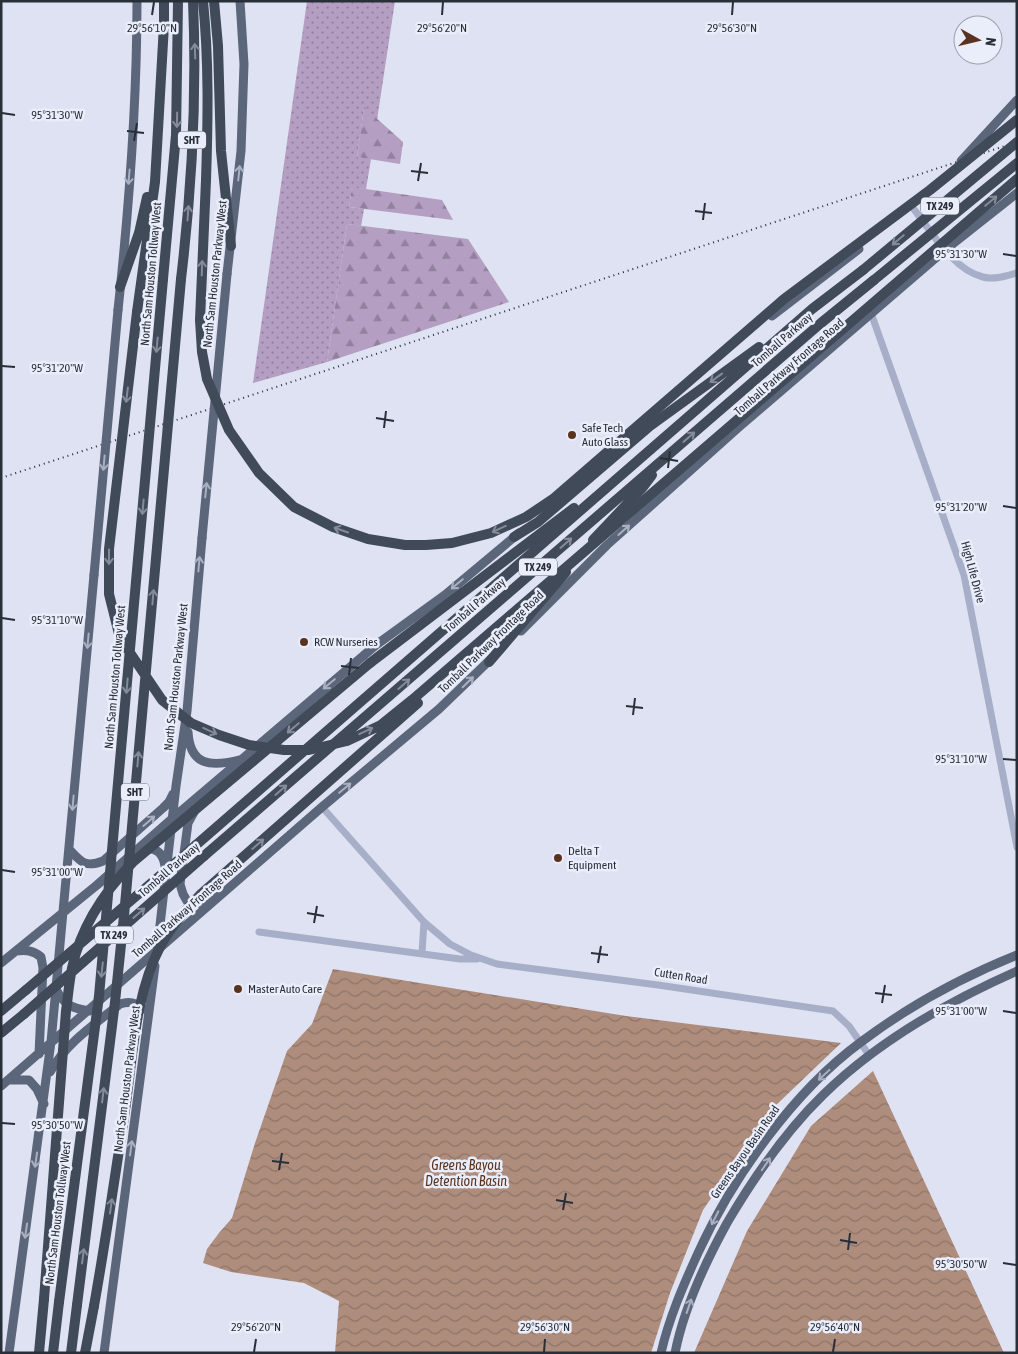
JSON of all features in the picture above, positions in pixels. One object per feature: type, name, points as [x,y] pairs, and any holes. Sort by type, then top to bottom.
[{"type":"highway","points":[[120,286],[139,233],[150,181],[162,1]]},
{"type":"highway","points":[[162,1],[164,25],[154,182],[109,549],[109,594],[120,638],[162,700],[191,723],[219,736],[249,745],[284,750],[309,750],[346,741],[381,725],[1017,179]]},
{"type":"highway","name":"North Sam Houston Tollway West","points":[[53,1353],[99,996],[176,135],[178,1]]},
{"type":"highway","name":"SHT","points":[[71,1353],[124,916],[181,279],[189,212],[196,58],[193,1]]},
{"type":"highway","points":[[203,1],[207,38],[209,107],[200,320],[202,352],[207,379],[229,430],[259,473],[294,507],[333,527],[368,539],[405,544],[452,543],[491,533],[526,517],[553,499],[784,299],[930,190],[1017,120]]},
{"type":"highway","points":[[214,1],[218,46],[221,151],[231,246]]},
{"type":"highway","name":"Tomball Parkway","points":[[1,1011],[196,845],[812,309],[863,270],[1017,142]]},
{"type":"highway","name":"Tomball Parkway","points":[[1,1033],[821,323],[1017,163]]},
{"type":"highway","points":[[514,537],[538,522],[650,426],[812,309]]},
{"type":"highway","points":[[39,1353],[66,1011],[72,969],[82,936],[96,906],[133,862],[370,663],[656,445]]},
{"type":"highway","points":[[488,662],[604,528],[643,487],[664,458]]},
{"type":"highway","points":[[85,1353],[110,1212],[138,1017],[146,983],[160,946],[176,922],[200,894],[544,594],[583,557],[596,541]]},
{"type":"main road","points":[[9,1353],[51,1042],[120,286],[137,72],[137,1]]},
{"type":"main road","name":"North Sam Houston Parkway West","points":[[104,1353],[187,711],[227,274],[241,151],[244,64],[240,1]]},
{"type":"main road","points":[[1,963],[97,885],[376,644],[445,595],[779,310],[913,208],[963,159],[1017,100]]},
{"type":"main road","name":"Tomball Parkway Frontage Road","points":[[5,1083],[322,807],[439,709],[607,545],[738,428],[945,250],[1017,193]]},
{"type":"main road","points":[[187,711],[188,742],[193,754],[210,764],[221,765],[241,759]]},
{"type":"main road","points":[[214,783],[198,804],[188,823],[180,884],[187,901],[193,904],[200,903],[229,889]]},
{"type":"main road","points":[[69,849],[86,864],[94,865],[103,861],[164,808],[169,802],[176,786]]},
{"type":"main road","points":[[133,853],[146,848],[159,852],[163,858],[166,874]]},
{"type":"main road","points":[[16,951],[36,952],[41,957],[38,1054]]},
{"type":"main road","points":[[860,1043],[967,976],[1017,955]]},
{"type":"main road","points":[[869,1056],[920,1020],[974,990],[1017,971]]},
{"type":"main road","points":[[56,988],[64,1002],[78,1009],[89,1011]]},
{"type":"main road","points":[[47,1077],[56,1060],[67,1048],[120,1004],[129,1002],[139,1005],[145,1011],[148,1021]]},
{"type":"main road","name":"Greens Bayou Basin Road","points":[[661,1353],[680,1292],[724,1201],[788,1112],[803,1095],[860,1043]]},
{"type":"main road","name":"Greens Bayou Basin Road","points":[[675,1353],[695,1290],[714,1247],[738,1205],[778,1146],[804,1115],[824,1094],[869,1056]]},
{"type":"main road","points":[[5,1083],[29,1080],[37,1089],[44,1104]]},
{"type":"street","points":[[913,208],[945,250],[965,271],[983,278],[994,278],[1017,272]]},
{"type":"street","name":"High Life Drive","points":[[871,314],[964,575],[1017,847]]},
{"type":"street","name":"Cutten Road","points":[[322,807],[424,922],[450,944],[471,955],[497,964],[658,985],[833,1012],[849,1026],[869,1056]]},
{"type":"street","points":[[422,953],[424,922]]},
{"type":"street","name":"Cutten Road","points":[[259,932],[460,959],[484,959]]},
{"type":"green space","points":[[307,1],[395,1],[377,120],[364,108],[357,157],[371,159],[366,189],[352,188],[349,207],[364,209],[361,226],[347,224],[327,362],[253,383]]},
{"type":"green space","points":[[364,107],[403,142],[400,164],[357,157]]},
{"type":"green space","points":[[352,187],[442,200],[453,220],[349,207]]},
{"type":"green space","points":[[347,224],[468,239],[509,302],[327,362]]},
{"type":"water","name":"Greens Bayou Detention Basin","points":[[333,969],[626,1016],[841,1043],[772,1109],[703,1210],[670,1293],[651,1353],[335,1353],[339,1301],[304,1283],[231,1272],[203,1263],[207,1249],[232,1218],[255,1143],[287,1051],[312,1024]]},
{"type":"water","points":[[873,1071],[1004,1353],[694,1353],[747,1231],[811,1126]]},
{"type":"railway","points":[[1,478],[1017,142]]},
{"type":"place","name":"Safe Tech Auto Glass","points":[[572,435]]},
{"type":"place","name":"RCW Nurseries","points":[[304,642]]},
{"type":"place","name":"Delta T Equipment","points":[[558,858]]},
{"type":"place","name":"Master Auto Care","points":[[238,989]]}]
